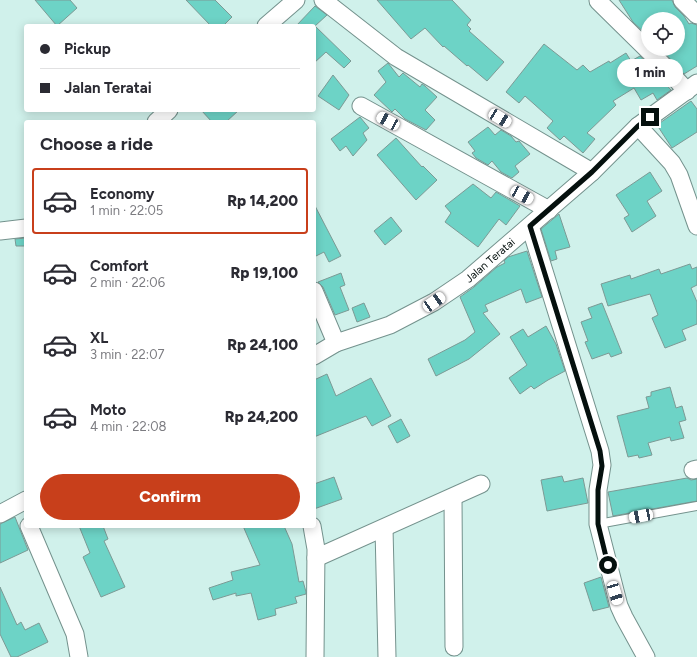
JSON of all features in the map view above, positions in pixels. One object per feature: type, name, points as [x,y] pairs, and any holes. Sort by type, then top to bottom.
[{"type":"street","points":[[268,24],[296,0]]},
{"type":"street","points":[[323,0],[396,57],[592,172]]},
{"type":"street","points":[[682,0],[697,15]]},
{"type":"street","points":[[598,1],[660,62],[692,87]]},
{"type":"street","name":"Jalan Teratai","points":[[316,355],[336,343],[390,325],[434,302],[468,279],[592,172],[638,126],[692,87]]},
{"type":"street","points":[[361,106],[549,210]]},
{"type":"street","points":[[158,120],[167,112]]},
{"type":"street","points":[[638,126],[672,163],[679,175],[697,226]]},
{"type":"street","points":[[530,226],[600,451],[602,466],[598,490],[598,524],[619,606],[646,657]]},
{"type":"street","points":[[0,231],[24,228]]},
{"type":"street","points":[[316,296],[336,343]]},
{"type":"street","points":[[316,558],[481,484]]},
{"type":"street","points":[[453,497],[454,647]]},
{"type":"street","points":[[0,514],[22,502]]},
{"type":"street","points":[[30,528],[75,634],[79,657]]},
{"type":"street","points":[[312,528],[316,549],[315,657]]},
{"type":"street","points":[[384,528],[387,657]]},
{"type":"lane","points":[[598,524],[697,506]]},
{"type":"building","points":[[35,0],[70,0],[77,8],[59,24],[55,24]]},
{"type":"building","points":[[186,0],[215,0],[232,17],[225,24],[209,24]]},
{"type":"building","points":[[377,0],[452,0],[471,20],[467,25],[471,29],[469,31],[504,62],[487,81],[444,46],[443,47],[425,28],[411,39]]},
{"type":"building","points":[[619,0],[672,0],[675,7],[680,12],[641,12],[641,29],[633,22]]},
{"type":"building","points":[[315,6],[327,15],[316,25],[298,24]]},
{"type":"building","points":[[685,18],[689,24],[691,23],[697,25],[697,66],[684,74],[667,56],[685,56]]},
{"type":"building","points":[[316,27],[351,61],[344,68],[326,52],[316,61]]},
{"type":"building","points":[[544,44],[577,70],[583,65],[590,72],[609,61],[610,63],[626,53],[631,61],[640,56],[671,90],[657,100],[653,93],[641,100],[634,88],[613,101],[616,105],[587,133],[595,139],[583,153],[564,136],[560,140],[547,128],[553,121],[525,96],[519,103],[506,92]]},
{"type":"building","points":[[388,63],[399,77],[403,73],[420,87],[422,84],[425,86],[437,97],[425,110],[435,120],[426,130],[405,119],[395,109],[392,112],[374,95],[386,82],[378,71]]},
{"type":"building","points":[[333,75],[349,95],[339,110],[318,96]]},
{"type":"building","points":[[691,101],[697,109],[697,132],[672,148],[657,125]]},
{"type":"building","points":[[203,112],[237,112],[228,120],[210,120]]},
{"type":"building","points":[[360,117],[369,128],[363,133],[367,140],[353,156],[346,146],[340,151],[331,139]]},
{"type":"building","points":[[488,127],[495,135],[501,130],[511,136],[516,142],[519,141],[530,154],[515,166],[519,172],[512,178],[501,172],[492,161],[488,165],[476,158],[472,153],[475,151],[468,142]]},
{"type":"building","points":[[396,138],[422,167],[423,166],[437,180],[416,200],[377,155]]},
{"type":"building","points":[[650,172],[662,191],[647,201],[656,216],[632,232],[624,218],[629,215],[616,195]]},
{"type":"building","points":[[473,184],[491,198],[496,192],[520,206],[506,225],[499,219],[478,247],[445,222],[451,213],[445,206]]},
{"type":"building","points":[[316,208],[341,256],[329,262],[324,252],[316,256]]},
{"type":"building","points":[[559,214],[570,247],[555,251],[557,259],[551,261],[541,229]]},
{"type":"building","points":[[391,217],[402,231],[385,245],[374,231]]},
{"type":"building","points":[[24,238],[24,246],[16,246],[15,239]]},
{"type":"building","points":[[527,251],[542,297],[526,303],[521,289],[485,305],[488,311],[483,313],[500,334],[469,359],[436,376],[428,359],[465,340],[475,332],[460,297],[497,267],[505,263],[504,261],[508,257]]},
{"type":"building","points":[[690,264],[692,269],[697,267],[697,285],[691,288],[697,302],[697,324],[682,330],[686,340],[665,348],[652,318],[658,315],[650,294],[608,306],[601,284],[630,275],[631,279],[659,269],[661,274]]},
{"type":"building","points":[[341,273],[345,285],[340,287],[349,310],[335,315],[323,287],[318,282]]},
{"type":"building","points":[[364,303],[370,317],[357,322],[352,308]]},
{"type":"building","points":[[602,303],[622,353],[611,357],[609,353],[592,359],[585,342],[588,341],[581,322],[592,318],[588,308]]},
{"type":"building","points":[[546,326],[556,344],[565,371],[534,389],[531,386],[520,394],[509,378],[527,365],[510,337],[523,329],[528,337]]},
{"type":"building","points":[[327,374],[336,396],[371,378],[391,416],[372,426],[366,416],[316,436],[316,379]]},
{"type":"building","points":[[670,387],[676,408],[682,406],[686,420],[679,422],[684,438],[671,441],[670,437],[648,443],[652,455],[639,458],[638,455],[628,457],[617,416],[649,408],[646,397],[651,396],[651,392]]},
{"type":"building","points":[[401,419],[410,436],[397,443],[388,426]]},
{"type":"building","points":[[562,476],[564,482],[583,478],[588,503],[547,511],[541,480]]},
{"type":"building","points":[[334,477],[342,499],[316,508],[316,483]]},
{"type":"building","points":[[687,478],[691,480],[697,479],[697,501],[613,516],[608,492]]},
{"type":"building","points":[[15,517],[28,550],[0,563],[0,524]]},
{"type":"building","points":[[80,528],[104,528],[108,539],[104,541],[125,587],[101,597],[83,557],[90,553]]},
{"type":"building","points":[[244,528],[285,528],[292,544],[299,582],[303,581],[306,594],[295,597],[297,603],[275,609],[276,615],[258,620],[251,593],[236,596],[236,593],[213,600],[209,588],[233,580],[231,572],[260,565]]},
{"type":"building","points":[[601,577],[609,607],[593,611],[584,583]]},
{"type":"building","points":[[0,587],[17,625],[21,622],[25,630],[39,623],[48,642],[17,657],[11,657],[0,634]]},
{"type":"route","points":[[608,565],[598,524],[598,490],[602,466],[600,451],[530,226],[592,172],[638,126],[650,117]]}]
